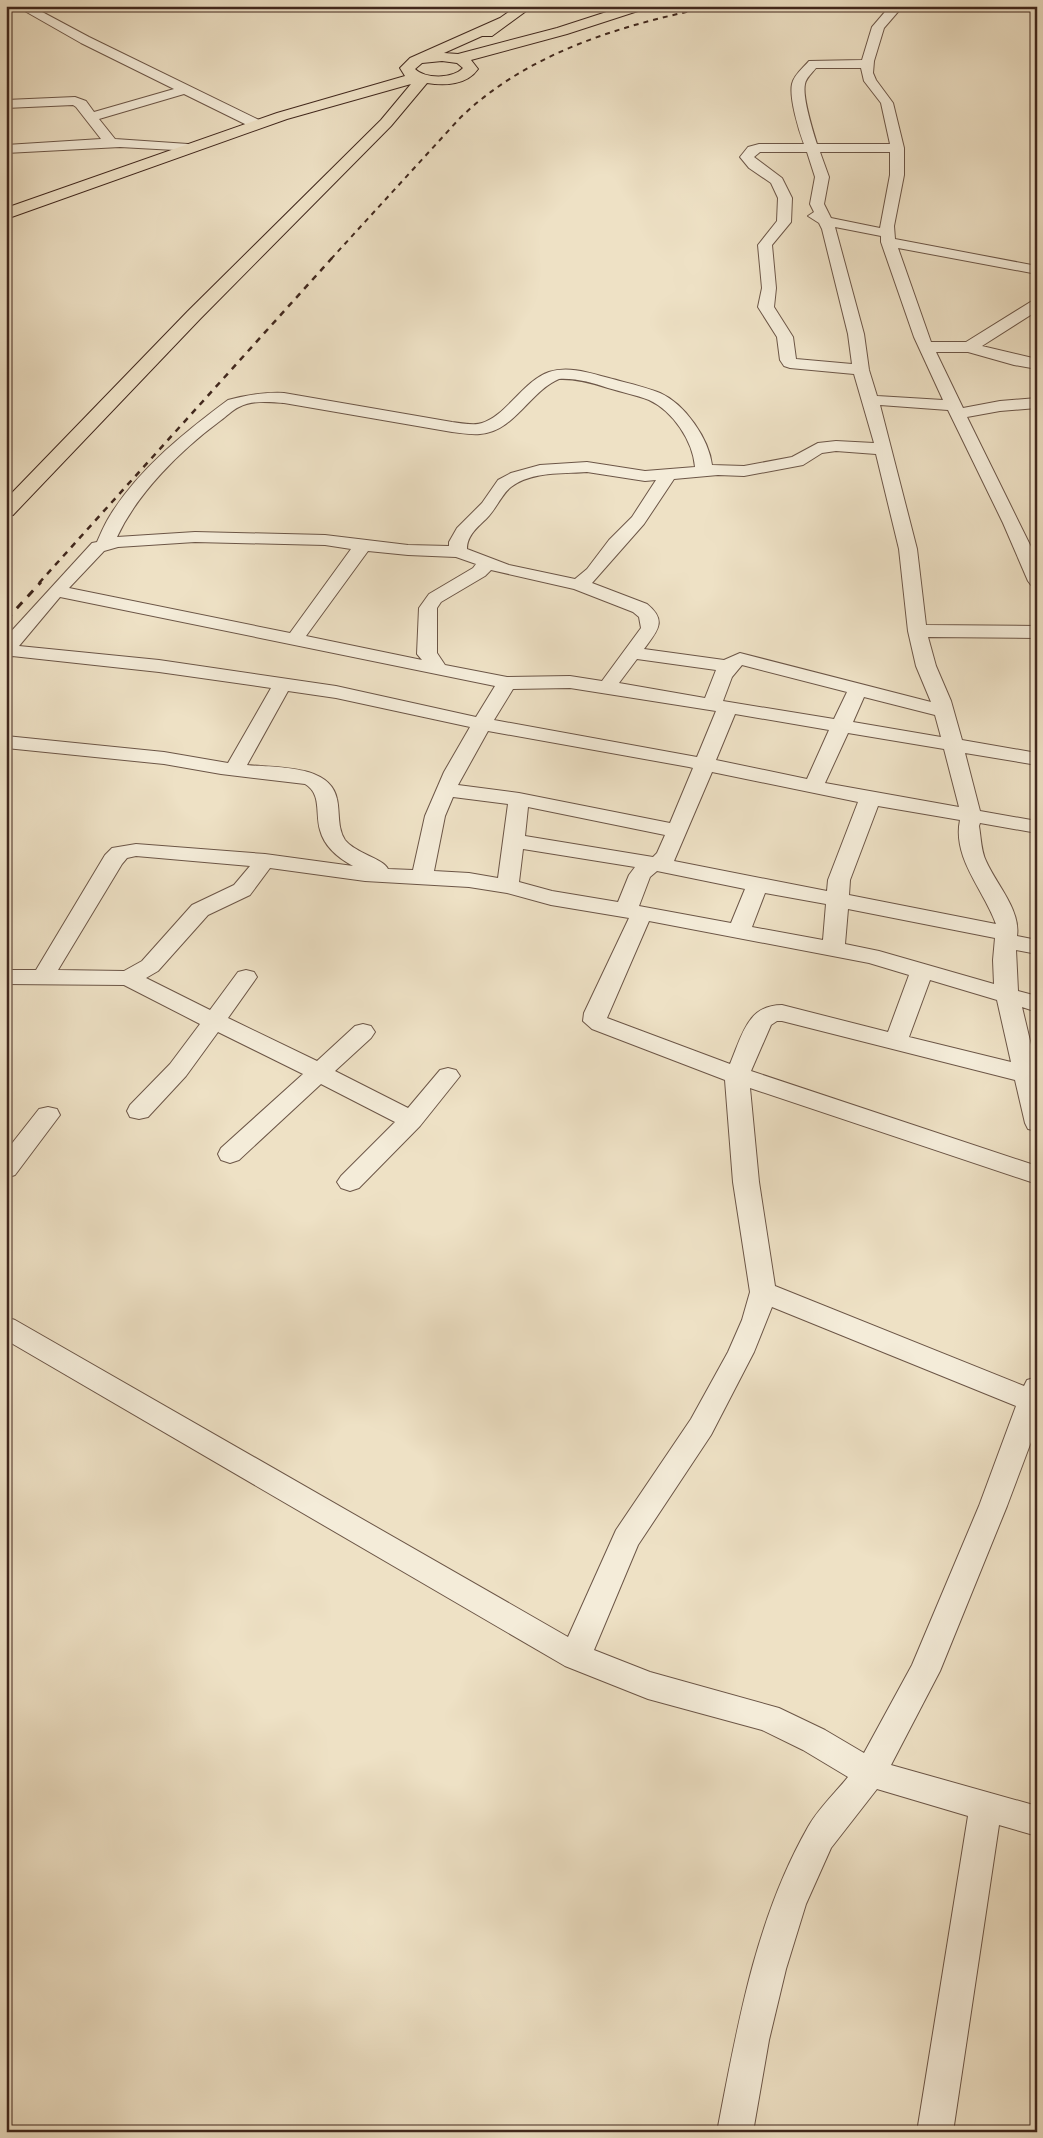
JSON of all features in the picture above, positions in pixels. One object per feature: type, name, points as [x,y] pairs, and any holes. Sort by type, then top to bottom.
[{"type":"main road","points":[[455,59],[498,24],[526,6]]},
{"type":"main road","points":[[420,78],[408,71],[416,61],[455,59],[562,31],[639,6]]},
{"type":"main road","points":[[498,24],[504,32],[544,36]]},
{"type":"main road","points":[[6,214],[293,112],[416,61],[498,24]]},
{"type":"main road","points":[[293,112],[322,106],[420,78],[444,80],[562,31]]},
{"type":"main road","points":[[435,95],[467,72],[470,65],[455,59]]},
{"type":"main road","points":[[6,510],[194,315],[386,123],[420,78]]},
{"type":"main road","points":[[366,143],[421,105]]},
{"type":"main road","points":[[322,106],[370,109],[386,123]]},
{"type":"street","points":[[22,6],[85,40],[256,124]]},
{"type":"street","points":[[897,6],[878,27],[867,73],[870,81],[882,96],[889,109],[897,148],[897,175],[887,238],[926,347],[1006,507],[1037,581]]},
{"type":"street","points":[[868,64],[813,64],[801,78],[798,86],[804,125],[822,177],[817,204],[826,221],[856,334],[861,370],[871,400],[908,549],[917,631],[926,666],[944,711],[954,745],[971,816],[970,826],[974,859],[1003,913],[1007,925],[1004,960],[1005,983],[1037,1123]]},
{"type":"street","points":[[91,117],[187,89]]},
{"type":"street","points":[[6,104],[75,101],[81,104],[111,143]]},
{"type":"street","points":[[6,149],[111,143],[170,145],[188,148]]},
{"type":"street","points":[[861,370],[799,365],[790,363],[788,360],[785,337],[766,306],[770,288],[765,249],[768,241],[784,222],[785,198],[777,181],[749,161],[747,157],[749,153],[759,148],[897,148]]},
{"type":"street","points":[[785,204],[826,221],[887,238],[1037,270]]},
{"type":"street","points":[[969,347],[1037,304]]},
{"type":"street","points":[[926,347],[969,347],[1014,360],[1037,364]]},
{"type":"street","points":[[105,544],[118,516],[135,493],[180,446],[234,403],[262,397],[284,398],[452,427],[480,429],[497,423],[541,382],[549,377],[562,374],[576,375],[655,397],[664,402],[695,437],[700,448],[704,471]]},
{"type":"street","points":[[871,400],[956,410],[1037,403]]},
{"type":"street","points":[[458,552],[458,542],[463,532],[488,508],[504,484],[517,476],[540,470],[588,467],[645,476],[704,471],[744,471],[791,463],[803,459],[808,453],[818,448],[836,446],[883,449]]},
{"type":"street","points":[[579,585],[593,573],[615,544],[638,520],[668,475]]},
{"type":"street","points":[[607,687],[650,628],[651,620],[647,613],[619,599],[579,585],[504,569],[458,552],[363,545],[325,540],[195,537],[105,544],[98,547],[56,591],[14,639],[7,651],[159,666],[336,692],[482,724],[704,764],[870,798],[1037,827]]},
{"type":"street","points":[[295,639],[363,545]]},
{"type":"street","points":[[438,668],[428,654],[428,608],[434,598],[479,572],[488,562]]},
{"type":"street","points":[[56,591],[507,683],[570,682],[607,687],[1037,759]]},
{"type":"street","points":[[917,631],[1037,632]]},
{"type":"street","points":[[632,653],[727,666]]},
{"type":"street","points":[[944,711],[750,660],[734,660],[727,666],[720,705],[704,764],[667,856],[662,861],[646,868],[640,875],[634,912],[596,1013],[596,1020],[600,1024],[737,1075],[1037,1175]]},
{"type":"street","points":[[422,876],[436,816],[446,790],[454,772],[507,683]]},
{"type":"street","points":[[235,769],[282,685]]},
{"type":"street","points":[[813,787],[858,689]]},
{"type":"street","points":[[6,742],[164,758],[235,769],[298,775],[318,781],[323,786],[327,799],[329,829],[334,840],[344,851],[358,861],[399,875]]},
{"type":"street","points":[[446,790],[519,799],[677,831]]},
{"type":"street","points":[[834,948],[839,880],[870,798]]},
{"type":"street","points":[[508,886],[519,799]]},
{"type":"street","points":[[514,841],[654,864],[758,884],[1006,937],[1037,947]]},
{"type":"street","points":[[43,977],[113,860],[120,853],[136,850],[265,861],[365,874],[469,880],[508,886],[551,898],[834,948],[922,970],[1037,1004]]},
{"type":"street","points":[[6,977],[128,978],[139,974],[150,966],[200,910],[242,890],[265,861]]},
{"type":"street","points":[[739,931],[758,884]]},
{"type":"street","points":[[896,1042],[922,970]]},
{"type":"street","points":[[139,1111],[178,1070],[246,977]]},
{"type":"street","points":[[128,978],[173,1002],[319,1072],[411,1120]]},
{"type":"street","points":[[576,1657],[626,1539],[701,1426],[741,1352],[755,1320],[763,1292],[746,1182],[737,1075],[761,1020],[772,1013],[782,1013],[1025,1074]]},
{"type":"street","points":[[230,1154],[363,1032]]},
{"type":"street","points":[[350,1182],[411,1120],[448,1076]]},
{"type":"street","points":[[6,1168],[48,1115]]},
{"type":"street","points":[[735,2132],[752,2040],[790,1902],[820,1836],[870,1773],[925,1671],[993,1506],[1035,1397],[763,1292]]},
{"type":"street","points":[[6,1327],[576,1657],[648,1684],[768,1718],[814,1740],[870,1773],[1037,1821]]},
{"type":"street","points":[[935,2132],[986,1806]]},
{"type":"railway","points":[[331,259],[460,118],[487,95],[516,75],[547,58],[612,32],[681,13],[715,6]]},
{"type":"railway","points":[[39,583],[332,258]]},
{"type":"railway","points":[[6,620],[41,582]]}]
